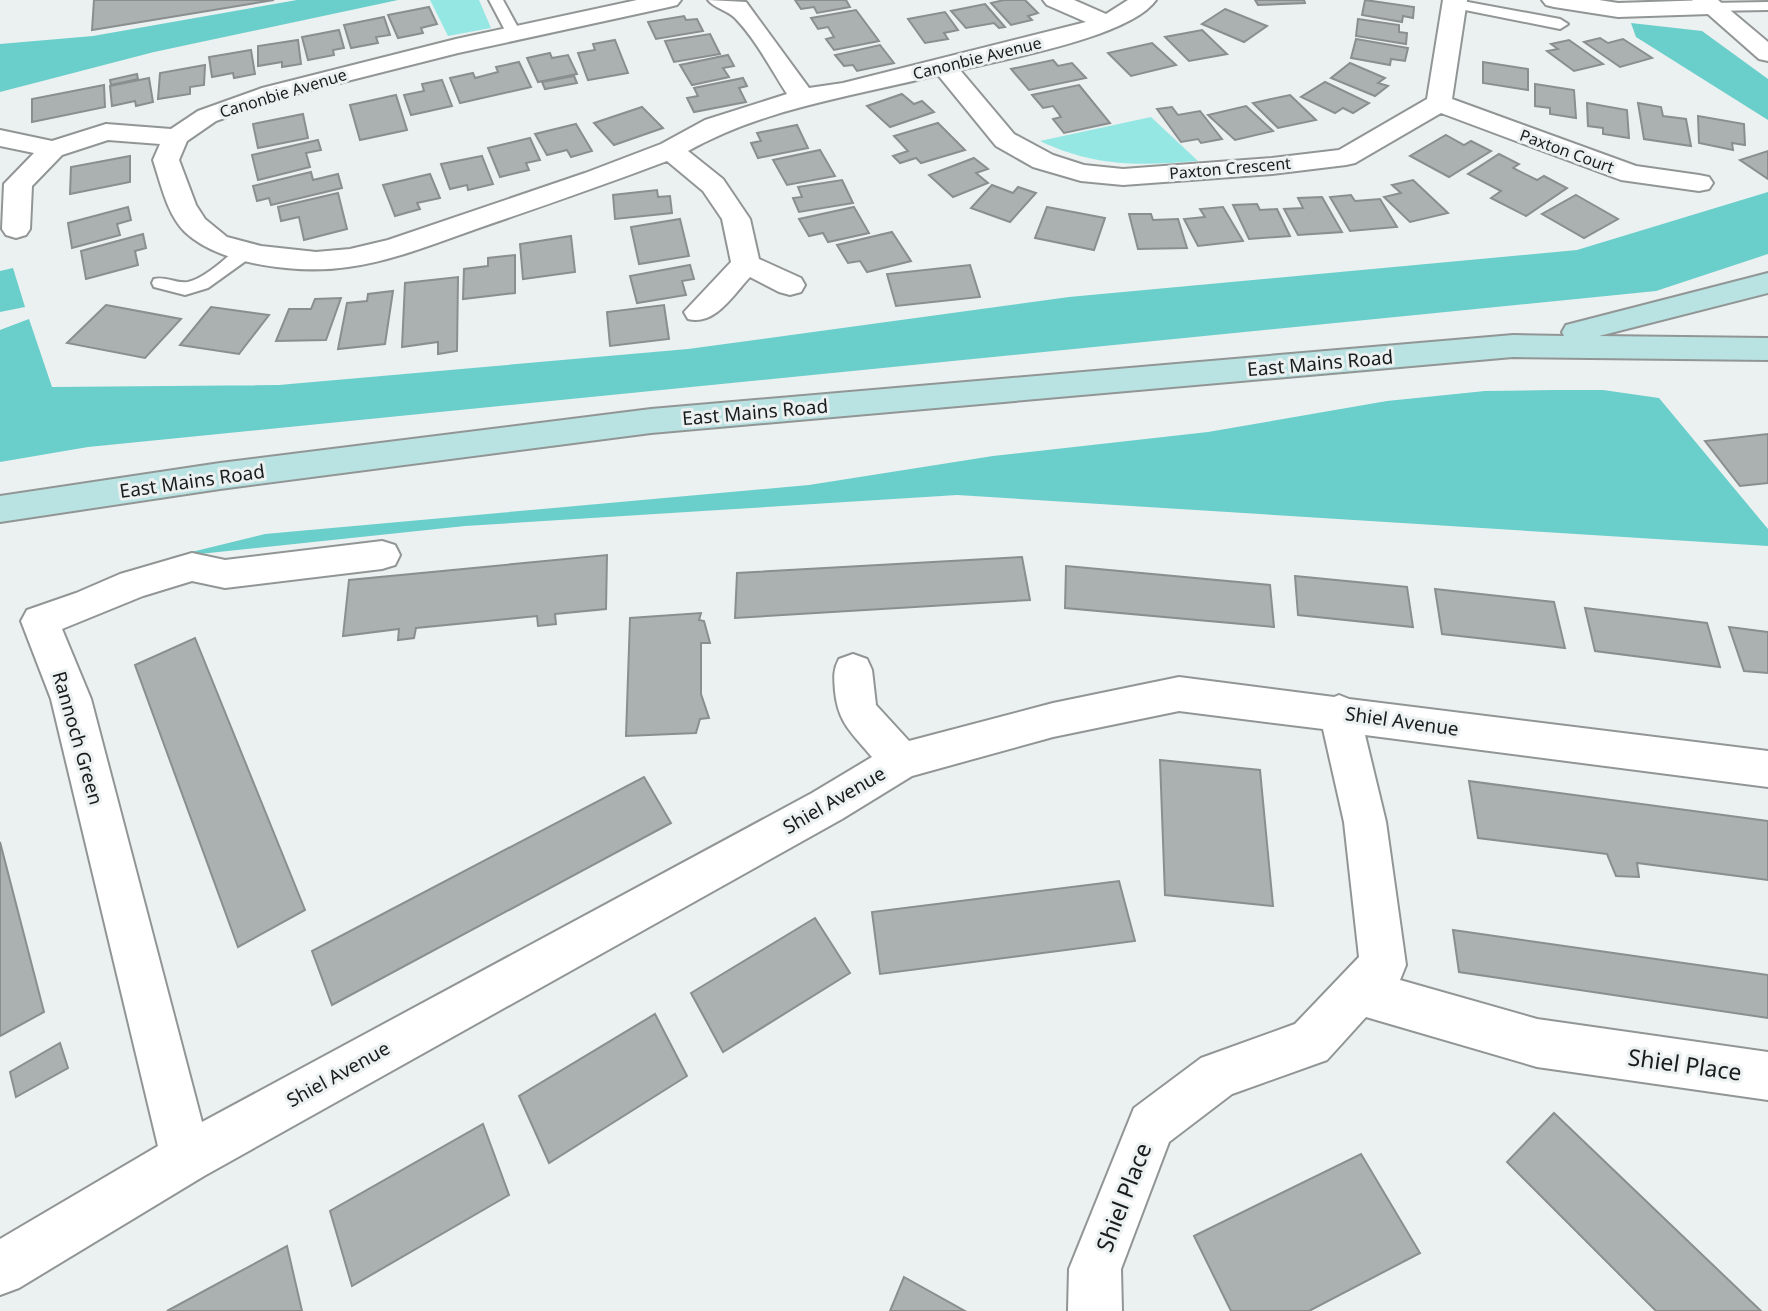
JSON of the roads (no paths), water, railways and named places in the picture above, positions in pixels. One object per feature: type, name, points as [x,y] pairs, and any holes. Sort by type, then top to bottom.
[{"type":"main road","name":"East Mains Road","points":[[1513,346],[1768,283]]},
{"type":"main road","name":"East Mains Road","points":[[0,509],[220,476],[651,421],[1513,346],[1768,349]]},
{"type":"street","name":"Canonbie Avenue","points":[[669,0],[513,33],[271,93],[208,116],[176,137],[166,160],[182,205],[194,225],[217,243],[247,251],[316,261],[350,258],[396,247],[595,179],[670,150],[714,126],[802,97],[843,91],[1077,34],[1107,23],[1144,0]]},
{"type":"street","points":[[720,0],[738,7],[749,19],[802,97]]},
{"type":"street","points":[[1055,0],[1107,23]]},
{"type":"street","points":[[1554,0],[1618,10],[1707,3],[1768,54]]},
{"type":"street","points":[[1439,103],[1455,2]]},
{"type":"street","name":"Paxton Crescent","points":[[943,66],[1005,140],[1043,161],[1081,173],[1123,177],[1272,166],[1346,157],[1439,103]]},
{"type":"street","name":"Paxton Court","points":[[1439,103],[1631,174],[1699,183]]},
{"type":"street","points":[[16,229],[18,184],[53,149],[106,132],[176,137]]},
{"type":"street","points":[[0,138],[53,149]]},
{"type":"street","points":[[670,150],[713,185],[736,219],[746,264]]},
{"type":"street","points":[[1631,174],[1633,202]]},
{"type":"street","points":[[746,264],[790,285]]},
{"type":"street","points":[[699,312],[746,264]]},
{"type":"street","name":"Rannoch Green","points":[[186,1158],[71,699],[40,621],[89,604],[133,584],[192,567],[225,574],[382,555]]},
{"type":"street","points":[[853,670],[858,711],[901,761]]},
{"type":"street","name":"Shiel Avenue","points":[[0,1269],[186,1158],[827,806],[901,761],[1053,720],[1179,694],[1339,712],[1768,769]]},
{"type":"street","name":"Shiel Place","points":[[1095,1311],[1095,1269],[1150,1125],[1218,1075],[1310,1043],[1383,965],[1364,822],[1339,712]]},
{"type":"street","name":"Shiel Place","points":[[1359,990],[1537,1043],[1768,1076]]},
{"type":"lane","points":[[496,0],[513,33]]},
{"type":"lane","points":[[1455,2],[1560,24]]},
{"type":"lane","points":[[1707,3],[1768,6]]},
{"type":"lane","points":[[161,283],[185,289],[201,284],[247,251]]}]
